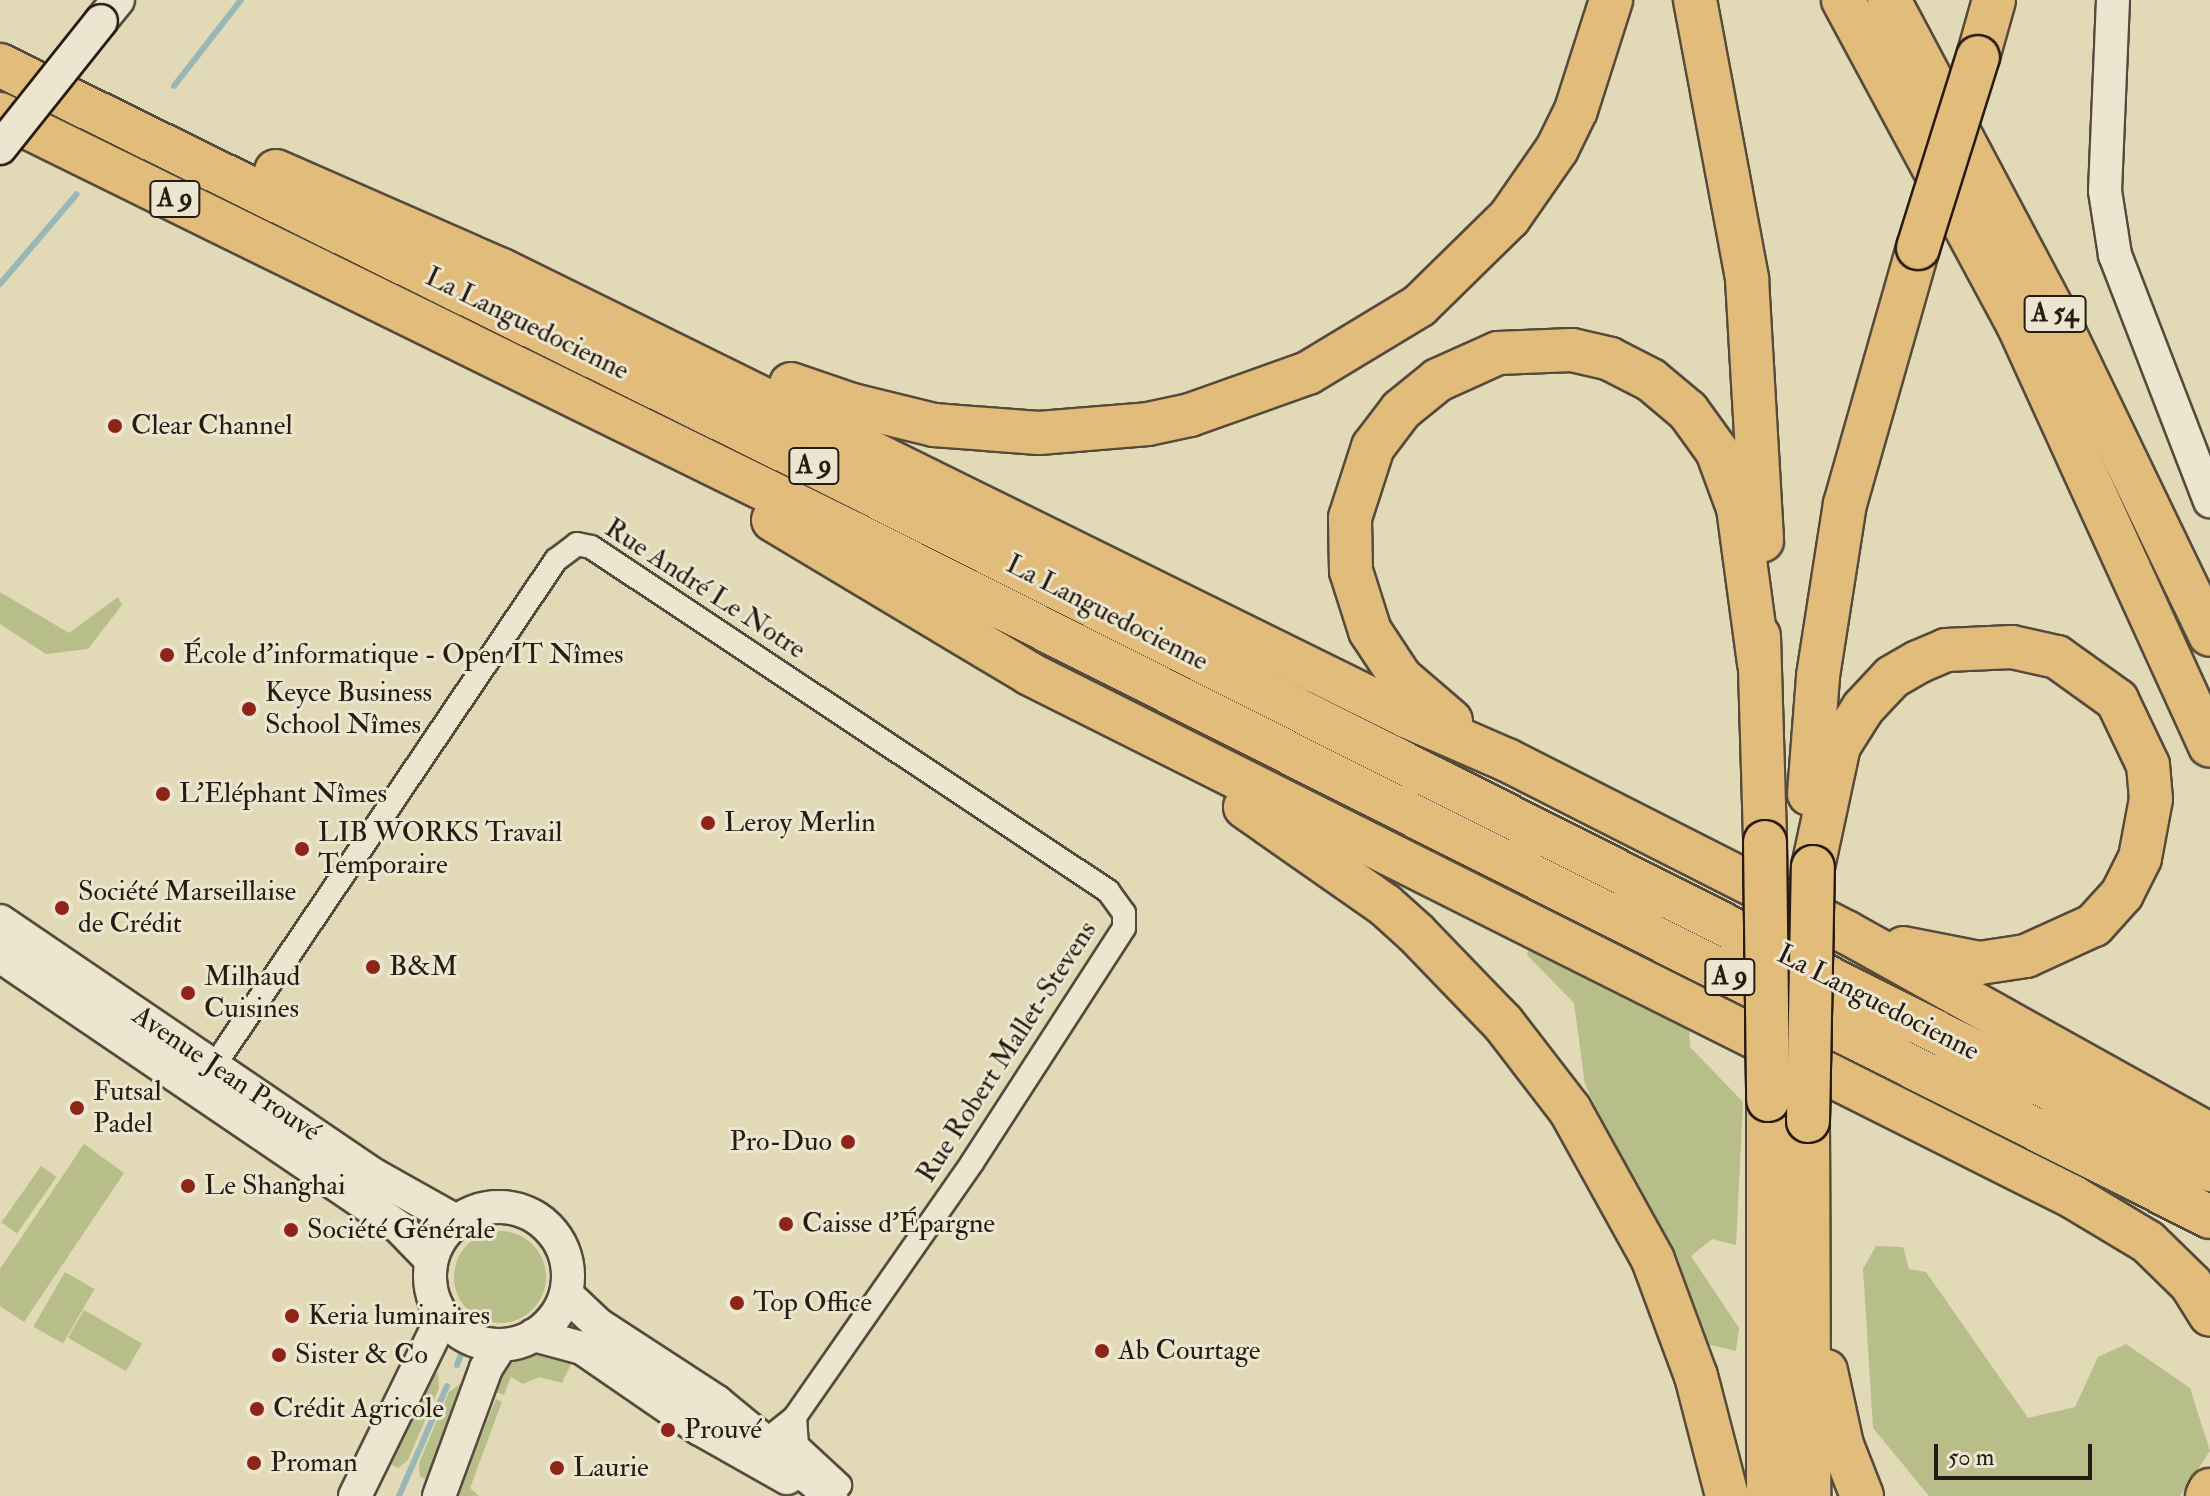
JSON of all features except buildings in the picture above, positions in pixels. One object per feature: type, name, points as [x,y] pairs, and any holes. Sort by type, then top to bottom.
[{"type":"highway","points":[[0,63],[185,131],[502,270],[816,393],[894,416],[1039,433],[1148,424],[1190,415],[1273,388],[1349,351],[1419,306],[1480,251],[1557,149],[1590,76],[1611,0]]},
{"type":"highway","points":[[1695,0],[1736,204],[1755,361],[1763,504],[1759,664],[1768,1100],[1768,1496]]},
{"type":"highway","name":"A 54","points":[[1843,0],[2019,327],[2210,746]]},
{"type":"highway","name":"A 54","points":[[1889,0],[2055,313],[2210,635]]},
{"type":"highway","points":[[1809,1496],[1808,1121],[1813,867],[1809,757],[1829,585],[1848,490],[1994,0]]},
{"type":"highway","name":"La Languedocienne","points":[[0,63],[810,463],[2210,1170]]},
{"type":"highway","name":"La Languedocienne","points":[[0,114],[414,316],[2210,1217]]},
{"type":"highway","points":[[502,270],[1408,717],[1507,760],[1846,932],[2210,1135]]},
{"type":"highway","points":[[414,316],[740,500],[1030,674],[1248,809],[1385,905],[1503,1023],[1597,1152],[1653,1260],[1696,1376],[1727,1496]]},
{"type":"highway","points":[[1507,760],[1442,714],[1388,662],[1361,610],[1348,541],[1355,489],[1387,427],[1418,394],[1477,358],[1521,349],[1591,354],[1651,380],[1688,411],[1717,451],[1738,508],[1759,664]]},
{"type":"highway","points":[[1813,867],[1839,746],[1863,708],[1892,677],[1946,650],[2012,647],[2057,657],[2117,700],[2136,734],[2148,765],[2149,826],[2140,858],[2122,894],[2094,925],[2026,956],[1980,963],[1940,959],[1846,932]]},
{"type":"highway","points":[[1030,674],[2073,1197],[2148,1242],[2191,1284],[2210,1315]]},
{"type":"highway","points":[[1808,1297],[1842,1445],[1862,1496]]},
{"type":"highway","points":[[2207,1496],[2210,1490]]},
{"type":"main road","points":[[2113,0],[2105,191],[2115,255],[2210,501]]},
{"type":"main road","points":[[0,148],[110,10]]},
{"type":"main road","name":"Avenue Jean Prouvé","points":[[0,921],[415,1239],[431,1260]]},
{"type":"main road","name":"Avenue Jean Prouvé","points":[[0,956],[456,1221]]},
{"type":"main road","points":[[496,1207],[536,1218],[563,1251],[566,1294],[548,1324],[534,1335],[501,1345],[469,1337],[443,1316],[434,1299],[431,1260],[440,1238],[456,1221],[496,1207]]},
{"type":"main road","points":[[566,1294],[599,1325],[717,1402],[831,1496]]},
{"type":"main road","points":[[355,1496],[443,1316]]},
{"type":"main road","points":[[534,1335],[582,1348],[700,1429],[818,1496]]},
{"type":"main road","points":[[439,1496],[486,1368],[501,1345]]},
{"type":"street","name":"Rue André Le Notre","points":[[206,1078],[556,560],[577,544],[591,547],[1108,891],[1124,913]]},
{"type":"street","name":"Rue Robert Mallet-Stevens","points":[[765,1441],[795,1417],[981,1150],[1124,928],[1124,913]]},
{"type":"street","points":[[795,1417],[797,1445],[846,1496]]},
{"type":"green space","points":[[0,592],[69,633],[118,597],[122,605],[88,649],[46,654],[0,624]]},
{"type":"green space","points":[[1530,945],[1689,1031],[1690,1047],[1743,1102],[1736,1245],[1712,1239],[1691,1256],[1739,1328],[1736,1351],[1702,1343],[1585,1084],[1574,1003],[1527,955]]},
{"type":"green space","points":[[84,1144],[124,1173],[24,1322],[0,1306],[0,1269]]},
{"type":"green space","points":[[41,1166],[57,1177],[17,1233],[1,1223]]},
{"type":"green space","points":[[500,1231],[518,1234],[533,1244],[543,1259],[546,1277],[543,1295],[533,1310],[518,1320],[500,1323],[482,1320],[467,1310],[457,1295],[454,1277],[457,1259],[467,1244],[482,1234]]},
{"type":"green space","points":[[1876,1246],[1903,1247],[1909,1269],[1926,1272],[2028,1418],[2075,1407],[2098,1357],[2126,1344],[2190,1388],[2210,1451],[2180,1496],[1929,1496],[1873,1428],[1863,1269]]},
{"type":"green space","points":[[65,1272],[94,1289],[63,1344],[34,1327]]},
{"type":"green space","points":[[84,1310],[142,1344],[126,1371],[68,1338]]},
{"type":"green space","points":[[535,1349],[573,1360],[562,1383],[539,1377],[523,1384],[511,1377],[504,1395],[496,1392],[504,1368]]},
{"type":"green space","points":[[429,1371],[438,1374],[439,1388],[408,1460],[398,1468],[385,1462]]},
{"type":"green space","points":[[460,1384],[469,1388],[435,1482],[420,1477],[419,1463],[449,1392]]},
{"type":"green space","points":[[496,1399],[502,1402],[470,1488],[479,1496],[456,1496]]},
{"type":"waterway","points":[[174,86],[241,0]]},
{"type":"waterway","points":[[0,284],[77,194]]},
{"type":"waterway","points":[[457,1365],[461,1354]]},
{"type":"waterway","points":[[399,1496],[447,1386]]},
{"type":"place","name":"Clear Channel","points":[[115,426]]},
{"type":"place","name":"École d'informatique - Open IT Nîmes","points":[[167,655]]},
{"type":"place","name":"Keyce Business School Nîmes","points":[[249,709]]},
{"type":"place","name":"L'Eléphant Nîmes","points":[[163,794]]},
{"type":"place","name":"Leroy Merlin","points":[[708,823]]},
{"type":"place","name":"LIB WORKS Travail Temporaire","points":[[302,849]]},
{"type":"place","name":"Société Marseillaise de Crédit","points":[[62,908]]},
{"type":"place","name":"B&M","points":[[373,967]]},
{"type":"place","name":"Milhaud Cuisines","points":[[188,993]]},
{"type":"place","name":"Futsal Padel","points":[[77,1108]]},
{"type":"place","name":"Pro-Duo","points":[[848,1142]]},
{"type":"place","name":"Le Shanghai","points":[[188,1186]]},
{"type":"place","name":"Caisse d'Épargne","points":[[786,1224]]},
{"type":"place","name":"Société Générale","points":[[291,1230]]},
{"type":"place","name":"Top Office","points":[[737,1303]]},
{"type":"place","name":"Keria luminaires","points":[[292,1316]]},
{"type":"place","name":"Ab Courtage","points":[[1102,1351]]},
{"type":"place","name":"Sister & Co","points":[[279,1355]]},
{"type":"place","name":"Crédit Agricole","points":[[257,1409]]},
{"type":"place","name":"Prouvé","points":[[668,1430]]},
{"type":"place","name":"Proman","points":[[254,1463]]},
{"type":"place","name":"Laurie","points":[[557,1468]]}]
